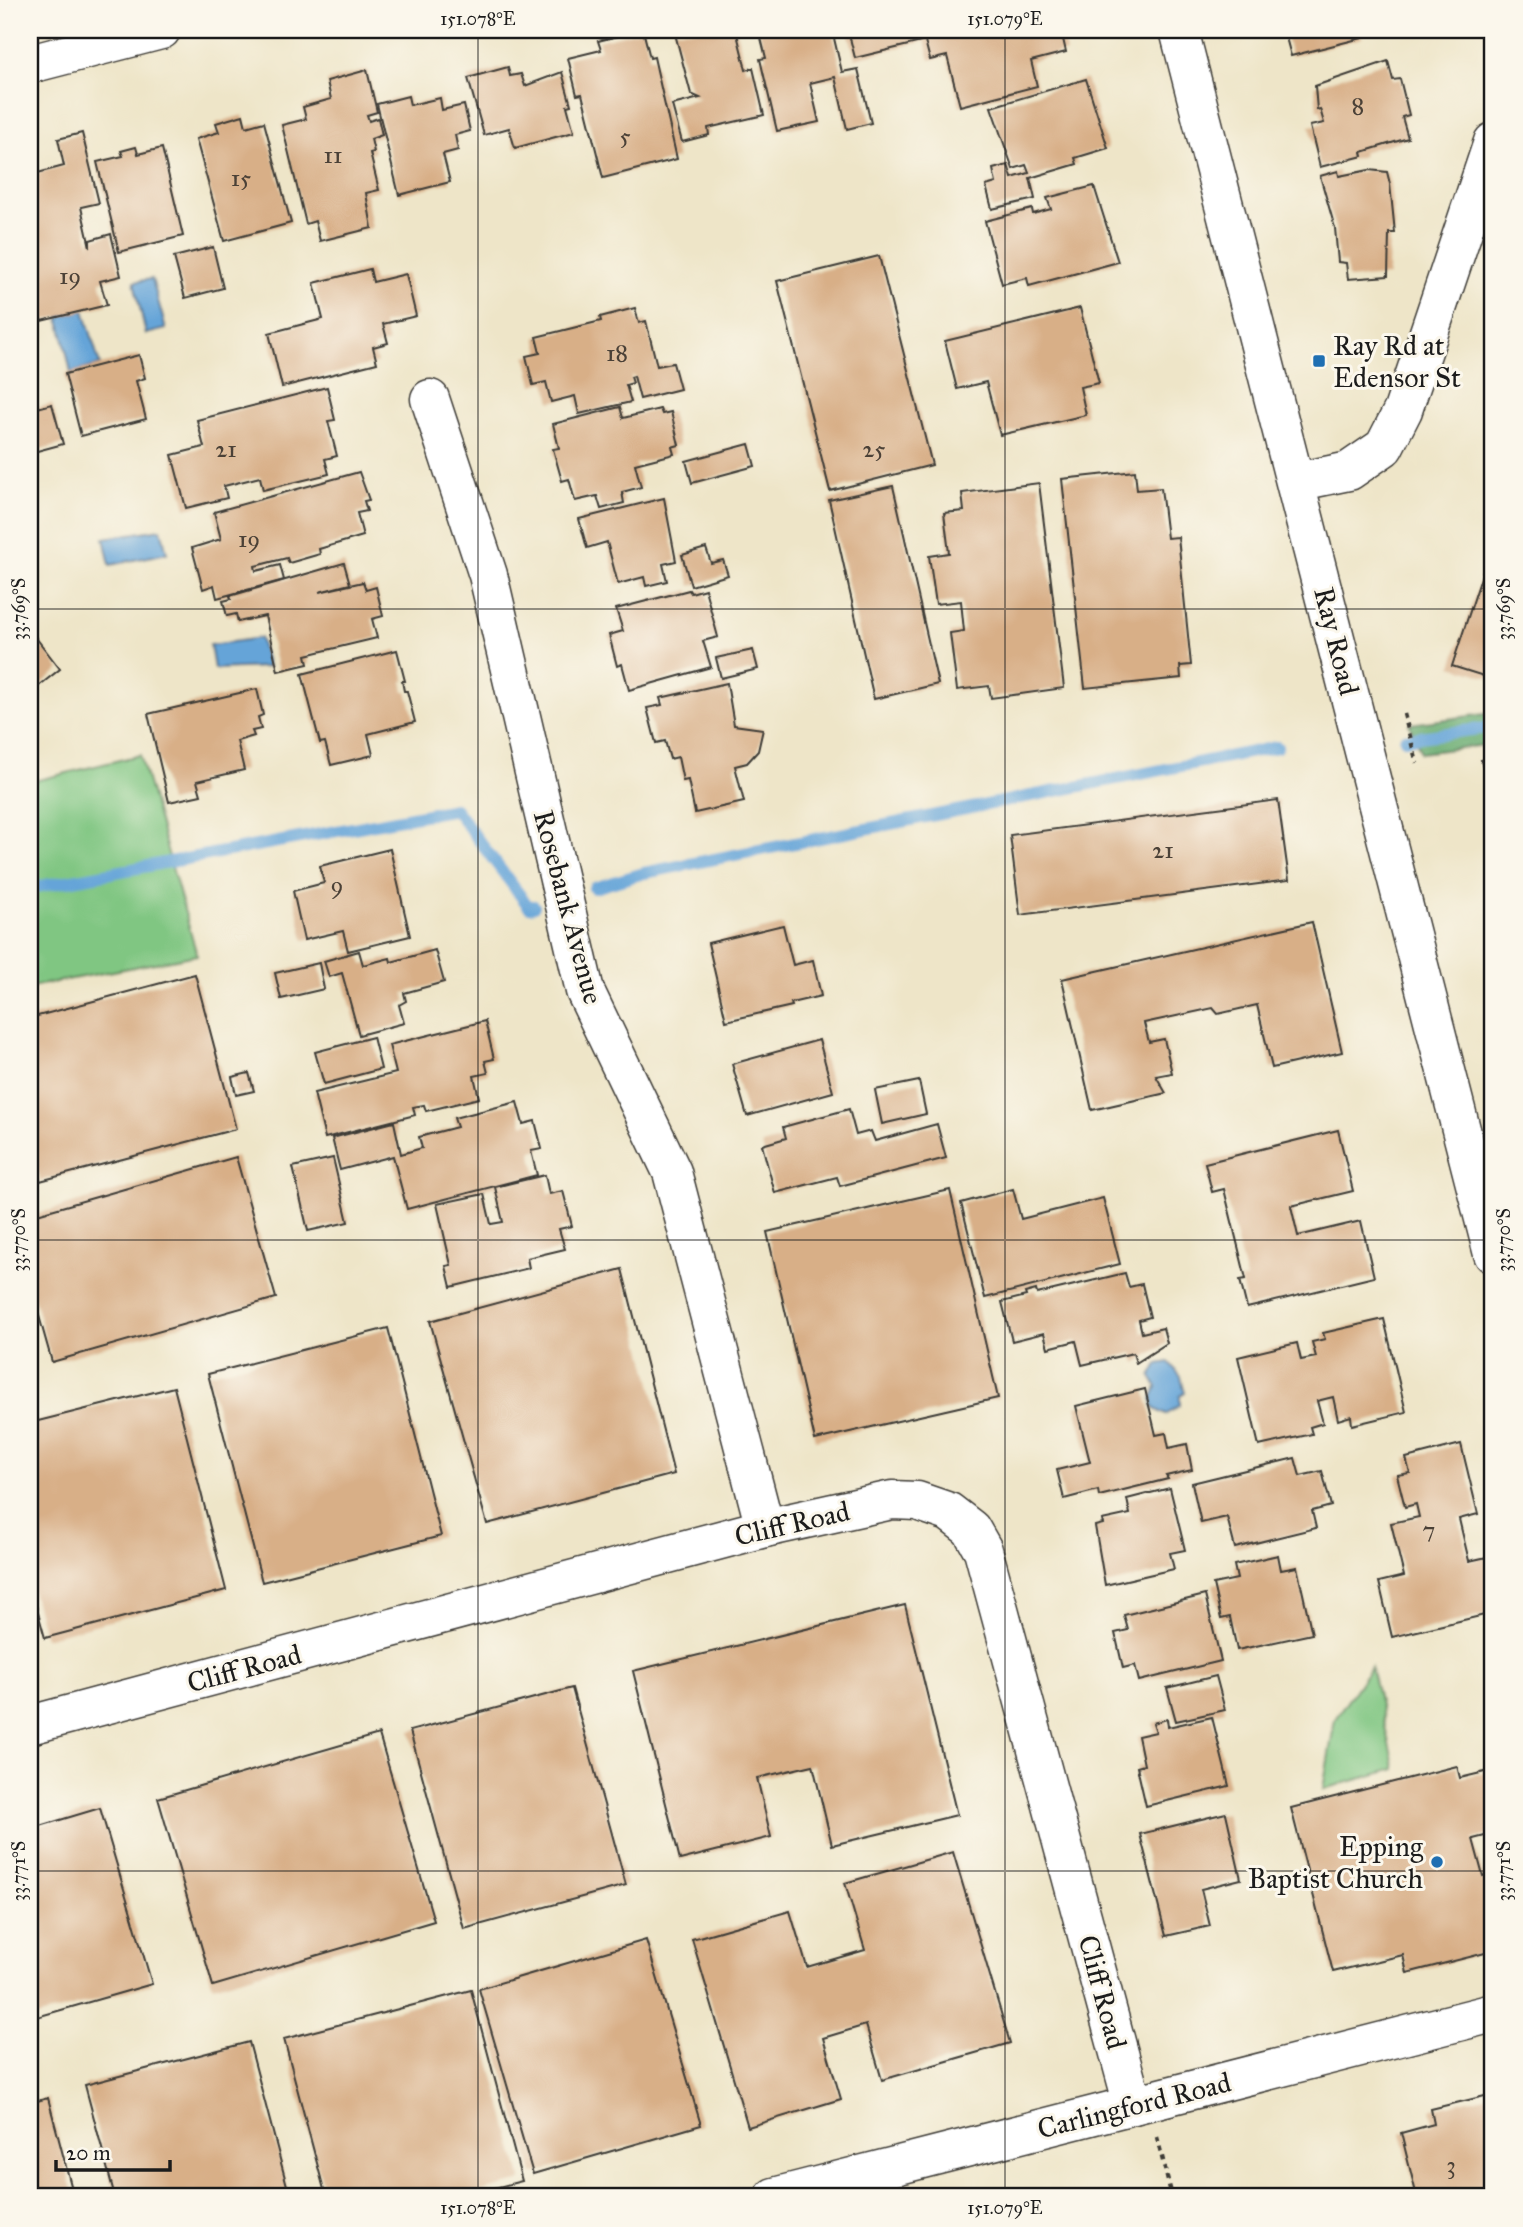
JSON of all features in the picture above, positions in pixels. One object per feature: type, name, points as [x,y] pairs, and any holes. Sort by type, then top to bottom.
[{"type":"street","points":[[30,64],[161,30]]},
{"type":"street","name":"Ray Road","points":[[1179,30],[1493,1254]]},
{"type":"street","points":[[1296,482],[1349,471],[1384,447],[1403,410],[1493,142]]},
{"type":"street","name":"Rosebank Avenue","points":[[430,399],[488,575],[585,991],[672,1172],[765,1528]]},
{"type":"street","name":"Cliff Road","points":[[30,1725],[765,1528],[892,1500],[917,1501],[949,1512],[971,1529],[983,1550],[1141,2103]]},
{"type":"street","name":"Carlingford Road","points":[[774,2197],[1493,2013]]},
{"type":"path","points":[[1404,714],[1418,763]]},
{"type":"path","points":[[1141,2103],[1172,2197]]},
{"type":"green space","points":[[1493,713],[1493,744],[1421,753],[1409,724]]},
{"type":"green space","points":[[140,755],[197,955],[30,987],[30,782]]},
{"type":"green space","points":[[1371,1667],[1395,1769],[1323,1789],[1335,1719]]},
{"type":"water","points":[[152,279],[166,329],[146,334],[134,282]]},
{"type":"water","points":[[84,310],[100,365],[71,373],[59,317]]},
{"type":"water","points":[[161,529],[167,553],[110,565],[104,538]]},
{"type":"water","points":[[260,638],[268,667],[214,669],[210,645]]},
{"type":"water","points":[[1169,1362],[1181,1377],[1185,1393],[1180,1396],[1180,1405],[1166,1415],[1153,1408],[1152,1399],[1157,1387],[1151,1377],[1158,1364]]},
{"type":"building","points":[[643,30],[650,58],[654,57],[677,159],[603,178],[582,94],[577,95],[568,58],[601,50],[598,41]]},
{"type":"building","points":[[674,30],[736,30],[746,70],[753,68],[764,115],[708,128],[709,135],[682,142],[672,105],[700,98],[691,94]]},
{"type":"building","points":[[759,30],[832,30],[842,72],[858,69],[871,123],[847,129],[835,77],[810,83],[819,122],[777,131],[760,59],[766,58]]},
{"type":"building","points":[[848,30],[1061,30],[1066,52],[1031,61],[1037,86],[960,106],[947,56],[930,60],[925,41],[855,58]]},
{"type":"building","points":[[1284,30],[1360,30],[1362,38],[1291,56]]},
{"type":"building","points":[[1388,61],[1393,80],[1400,79],[1409,115],[1402,117],[1408,138],[1362,152],[1363,156],[1320,167],[1310,126],[1324,123],[1320,109],[1317,110],[1315,86]]},
{"type":"building","points":[[508,67],[510,76],[521,74],[525,86],[562,72],[571,105],[567,106],[574,132],[515,148],[509,128],[484,135],[468,78]]},
{"type":"building","points":[[367,70],[377,112],[367,115],[369,121],[378,118],[382,135],[371,139],[374,152],[370,153],[379,190],[366,193],[372,228],[320,241],[315,221],[306,224],[282,125],[306,119],[303,107],[331,99],[327,81]]},
{"type":"building","points":[[1086,79],[1108,148],[1075,158],[1077,164],[1030,178],[1035,199],[992,209],[986,186],[996,183],[993,169],[1008,165],[1012,178],[1029,173],[1026,165],[1013,169],[991,107]]},
{"type":"building","points":[[408,96],[410,105],[440,98],[442,110],[464,105],[470,131],[455,135],[458,150],[443,154],[450,182],[399,195],[377,104]]},
{"type":"building","points":[[243,115],[246,127],[264,122],[291,223],[224,241],[196,139],[219,132],[216,123]]},
{"type":"building","points":[[82,133],[99,203],[81,207],[90,247],[90,240],[111,234],[121,276],[100,281],[107,305],[41,321],[30,281],[30,175],[64,166],[58,139]]},
{"type":"building","points":[[136,147],[138,154],[162,148],[183,236],[119,252],[97,162],[123,156],[121,151]]},
{"type":"building","points":[[1369,170],[1387,172],[1390,184],[1395,233],[1389,233],[1388,276],[1348,279],[1346,263],[1338,262],[1335,228],[1320,176],[1338,171],[1339,176]]},
{"type":"building","points":[[1094,186],[1118,262],[1029,286],[1027,278],[1002,284],[985,221],[1032,209],[1033,214],[1051,209],[1047,198]]},
{"type":"building","points":[[213,247],[223,288],[185,298],[174,257]]},
{"type":"building","points":[[879,256],[932,465],[830,491],[777,281]]},
{"type":"building","points":[[370,269],[373,282],[406,274],[416,316],[383,324],[388,343],[373,347],[377,363],[282,387],[269,333],[323,319],[314,283]]},
{"type":"building","points":[[635,308],[639,323],[646,321],[657,366],[673,363],[680,389],[640,399],[634,376],[631,377],[633,383],[626,385],[631,402],[579,414],[575,396],[551,402],[546,382],[533,385],[526,356],[540,353],[536,337],[601,321],[600,317]]},
{"type":"building","points":[[1080,308],[1099,383],[1080,387],[1086,415],[1000,435],[986,382],[957,389],[945,341]]},
{"type":"building","points":[[139,355],[145,378],[136,381],[146,419],[81,436],[65,374]]},
{"type":"building","points":[[327,387],[335,420],[328,421],[337,456],[325,459],[329,474],[263,490],[260,477],[224,486],[227,498],[186,508],[172,455],[204,447],[197,420]]},
{"type":"building","points":[[52,404],[63,444],[30,453],[30,410]]},
{"type":"building","points":[[620,407],[623,418],[660,409],[662,414],[671,412],[679,445],[672,447],[674,454],[635,464],[641,487],[622,492],[624,503],[601,509],[597,496],[575,501],[569,479],[562,481],[553,449],[559,448],[553,424]]},
{"type":"building","points":[[749,444],[755,466],[692,483],[686,461]]},
{"type":"building","points":[[1135,471],[1137,490],[1161,488],[1167,538],[1178,537],[1191,665],[1180,666],[1181,678],[1085,688],[1062,479]]},
{"type":"building","points":[[359,472],[369,500],[364,501],[367,511],[357,513],[363,536],[319,549],[320,554],[289,563],[287,558],[255,566],[256,571],[280,565],[284,580],[217,598],[214,585],[203,589],[192,548],[221,539],[214,512]]},
{"type":"building","points":[[1039,483],[1064,688],[991,698],[989,686],[957,690],[950,633],[964,631],[961,601],[936,604],[929,556],[949,553],[944,513],[964,511],[962,493]]},
{"type":"building","points":[[893,486],[938,684],[874,699],[829,500]]},
{"type":"building","points":[[664,498],[676,561],[663,564],[667,581],[646,586],[644,577],[618,584],[607,542],[587,548],[579,519]]},
{"type":"building","points":[[1493,541],[1493,679],[1452,666]]},
{"type":"building","points":[[706,548],[711,563],[723,560],[728,575],[691,586],[682,555]]},
{"type":"building","points":[[344,563],[350,584],[319,592],[363,582],[366,590],[376,587],[383,616],[372,619],[377,638],[306,655],[308,664],[278,671],[265,616],[238,622],[236,614],[227,616],[223,601],[231,599],[230,596]]},
{"type":"building","points":[[705,589],[718,637],[703,641],[711,667],[629,690],[622,664],[617,666],[609,635],[623,631],[616,609],[689,590],[691,593]]},
{"type":"building","points":[[30,630],[60,669],[30,693]]},
{"type":"building","points":[[397,650],[405,681],[402,681],[404,691],[407,691],[415,722],[368,734],[373,755],[331,765],[325,742],[320,743],[302,674]]},
{"type":"building","points":[[753,650],[758,669],[721,678],[716,658]]},
{"type":"building","points":[[727,683],[734,725],[763,729],[758,751],[747,763],[735,766],[744,802],[695,813],[688,780],[683,781],[678,757],[670,759],[665,741],[656,743],[647,708],[662,705],[660,698]]},
{"type":"building","points":[[257,689],[263,715],[258,717],[261,729],[252,731],[254,736],[237,741],[244,770],[197,781],[201,795],[169,802],[148,714]]},
{"type":"building","points":[[1493,757],[1493,803],[1492,803],[1481,760]]},
{"type":"building","points":[[1278,800],[1289,880],[1020,915],[1010,835]]},
{"type":"building","points":[[390,849],[410,936],[348,951],[343,931],[304,940],[293,891],[324,883],[320,866]]},
{"type":"building","points":[[1312,922],[1342,1052],[1272,1068],[1257,1005],[1218,1014],[1213,1008],[1144,1023],[1149,1042],[1164,1039],[1172,1073],[1156,1076],[1166,1093],[1092,1110],[1062,979]]},
{"type":"building","points":[[783,925],[793,965],[813,960],[821,996],[791,1003],[792,1006],[726,1021],[708,943]]},
{"type":"building","points":[[435,950],[444,982],[404,993],[406,1001],[399,1005],[404,1023],[359,1035],[342,973],[329,977],[324,961],[359,951],[363,965],[390,958],[391,962]]},
{"type":"building","points":[[319,963],[324,989],[281,999],[275,973]]},
{"type":"building","points":[[195,974],[236,1129],[40,1181],[30,1142],[30,1018]]},
{"type":"building","points":[[485,1021],[494,1059],[485,1061],[488,1073],[474,1076],[479,1098],[426,1111],[424,1105],[413,1107],[415,1115],[325,1138],[314,1093],[396,1073],[389,1045]]},
{"type":"building","points":[[373,1037],[381,1069],[324,1084],[315,1052]]},
{"type":"building","points":[[819,1040],[833,1092],[747,1116],[732,1064]]},
{"type":"building","points":[[249,1073],[254,1091],[236,1095],[232,1077]]},
{"type":"building","points":[[919,1081],[926,1114],[882,1124],[875,1090]]},
{"type":"building","points":[[517,1102],[523,1124],[535,1121],[542,1149],[531,1151],[537,1175],[407,1209],[393,1156],[340,1170],[332,1138],[394,1122],[401,1154],[422,1148],[419,1137],[457,1127],[454,1118]]},
{"type":"building","points":[[849,1109],[856,1135],[871,1131],[875,1141],[937,1124],[946,1158],[840,1186],[837,1177],[775,1193],[762,1145],[786,1138],[783,1127]]},
{"type":"building","points":[[1338,1130],[1353,1191],[1291,1206],[1298,1236],[1361,1221],[1374,1277],[1247,1308],[1240,1280],[1246,1279],[1224,1189],[1212,1192],[1205,1163]]},
{"type":"building","points":[[236,1157],[276,1298],[52,1362],[30,1284],[30,1216]]},
{"type":"building","points":[[333,1158],[348,1222],[308,1231],[293,1167]]},
{"type":"building","points":[[545,1175],[549,1194],[563,1191],[572,1226],[559,1229],[565,1249],[527,1258],[529,1268],[451,1287],[446,1266],[451,1265],[437,1204],[484,1194],[491,1224],[503,1222],[495,1187]]},
{"type":"building","points":[[1013,1189],[1021,1219],[1103,1198],[1120,1264],[985,1298],[961,1203]]},
{"type":"building","points":[[950,1190],[998,1398],[815,1440],[767,1232]]},
{"type":"building","points":[[622,1269],[674,1474],[487,1524],[430,1321]]},
{"type":"building","points":[[1125,1273],[1129,1287],[1142,1284],[1150,1317],[1139,1320],[1142,1333],[1163,1328],[1167,1343],[1136,1363],[1133,1353],[1082,1365],[1076,1341],[1048,1348],[1044,1333],[1012,1341],[1002,1302],[1026,1296],[1025,1293],[1036,1290],[1037,1294]]},
{"type":"building","points":[[1384,1319],[1406,1412],[1352,1425],[1351,1416],[1338,1420],[1333,1397],[1317,1401],[1323,1423],[1310,1427],[1312,1434],[1259,1446],[1238,1357],[1297,1343],[1301,1360],[1316,1357],[1312,1342],[1325,1339],[1323,1333]]},
{"type":"building","points":[[388,1328],[441,1536],[262,1582],[208,1374]]},
{"type":"building","points":[[174,1387],[226,1590],[45,1638],[30,1584],[30,1423]]},
{"type":"building","points":[[1145,1389],[1156,1435],[1166,1433],[1169,1448],[1187,1444],[1192,1470],[1166,1476],[1168,1479],[1099,1496],[1098,1490],[1064,1499],[1057,1470],[1090,1462],[1076,1406]]},
{"type":"building","points":[[1461,1444],[1478,1514],[1459,1519],[1469,1561],[1487,1557],[1493,1584],[1493,1613],[1392,1637],[1379,1582],[1404,1576],[1391,1523],[1419,1517],[1416,1504],[1405,1507],[1397,1475],[1410,1473],[1406,1458]]},
{"type":"building","points":[[1295,1458],[1300,1476],[1322,1471],[1331,1506],[1312,1511],[1316,1528],[1235,1548],[1227,1517],[1201,1523],[1192,1483]]},
{"type":"building","points":[[1170,1488],[1185,1550],[1170,1553],[1174,1569],[1105,1585],[1095,1526],[1103,1524],[1102,1520],[1130,1514],[1127,1499]]},
{"type":"building","points":[[1278,1555],[1281,1570],[1297,1567],[1312,1634],[1237,1650],[1230,1617],[1221,1619],[1213,1584],[1237,1579],[1234,1565]]},
{"type":"building","points":[[1205,1595],[1221,1661],[1139,1681],[1135,1665],[1123,1668],[1115,1633],[1128,1630],[1124,1615]]},
{"type":"building","points":[[905,1605],[957,1815],[832,1845],[813,1765],[757,1778],[771,1837],[680,1860],[633,1671]]},
{"type":"building","points":[[1216,1676],[1225,1710],[1176,1721],[1167,1688]]},
{"type":"building","points":[[572,1688],[626,1885],[464,1929],[410,1731]]},
{"type":"building","points":[[1212,1717],[1229,1786],[1146,1806],[1137,1767],[1144,1765],[1138,1736],[1156,1732],[1153,1723],[1167,1719],[1168,1727]]},
{"type":"building","points":[[379,1734],[434,1921],[213,1986],[158,1798]]},
{"type":"building","points":[[1457,1766],[1460,1778],[1493,1770],[1493,1834],[1473,1839],[1483,1876],[1493,1873],[1493,1951],[1407,1973],[1403,1955],[1333,1972],[1291,1808]]},
{"type":"building","points":[[100,1808],[152,1984],[30,2019],[30,1829]]},
{"type":"building","points":[[1226,1813],[1241,1879],[1201,1889],[1210,1926],[1166,1936],[1140,1834]]},
{"type":"building","points":[[953,1852],[1010,2043],[882,2080],[866,2025],[823,2038],[841,2099],[748,2127],[692,1939],[790,1911],[807,1967],[865,1950],[845,1883]]},
{"type":"building","points":[[646,1940],[701,2125],[533,2174],[479,1989]]},
{"type":"building","points":[[471,1990],[522,2181],[459,2197],[326,2197],[284,2039]]},
{"type":"building","points":[[249,2042],[290,2197],[115,2197],[85,2085]]},
{"type":"building","points":[[1493,2094],[1493,2197],[1417,2197],[1401,2133],[1434,2124],[1431,2109]]},
{"type":"building","points":[[48,2098],[74,2197],[30,2197],[30,2103]]},
{"type":"waterway","points":[[1405,739],[1493,727]]},
{"type":"waterway","points":[[594,888],[644,873],[1277,747]]},
{"type":"waterway","points":[[30,888],[455,809],[529,907],[534,906]]},
{"type":"place","name":"Ray Rd at Edensor St","points":[[1319,361]]},
{"type":"place","name":"Epping Baptist Church","points":[[1437,1862]]}]
